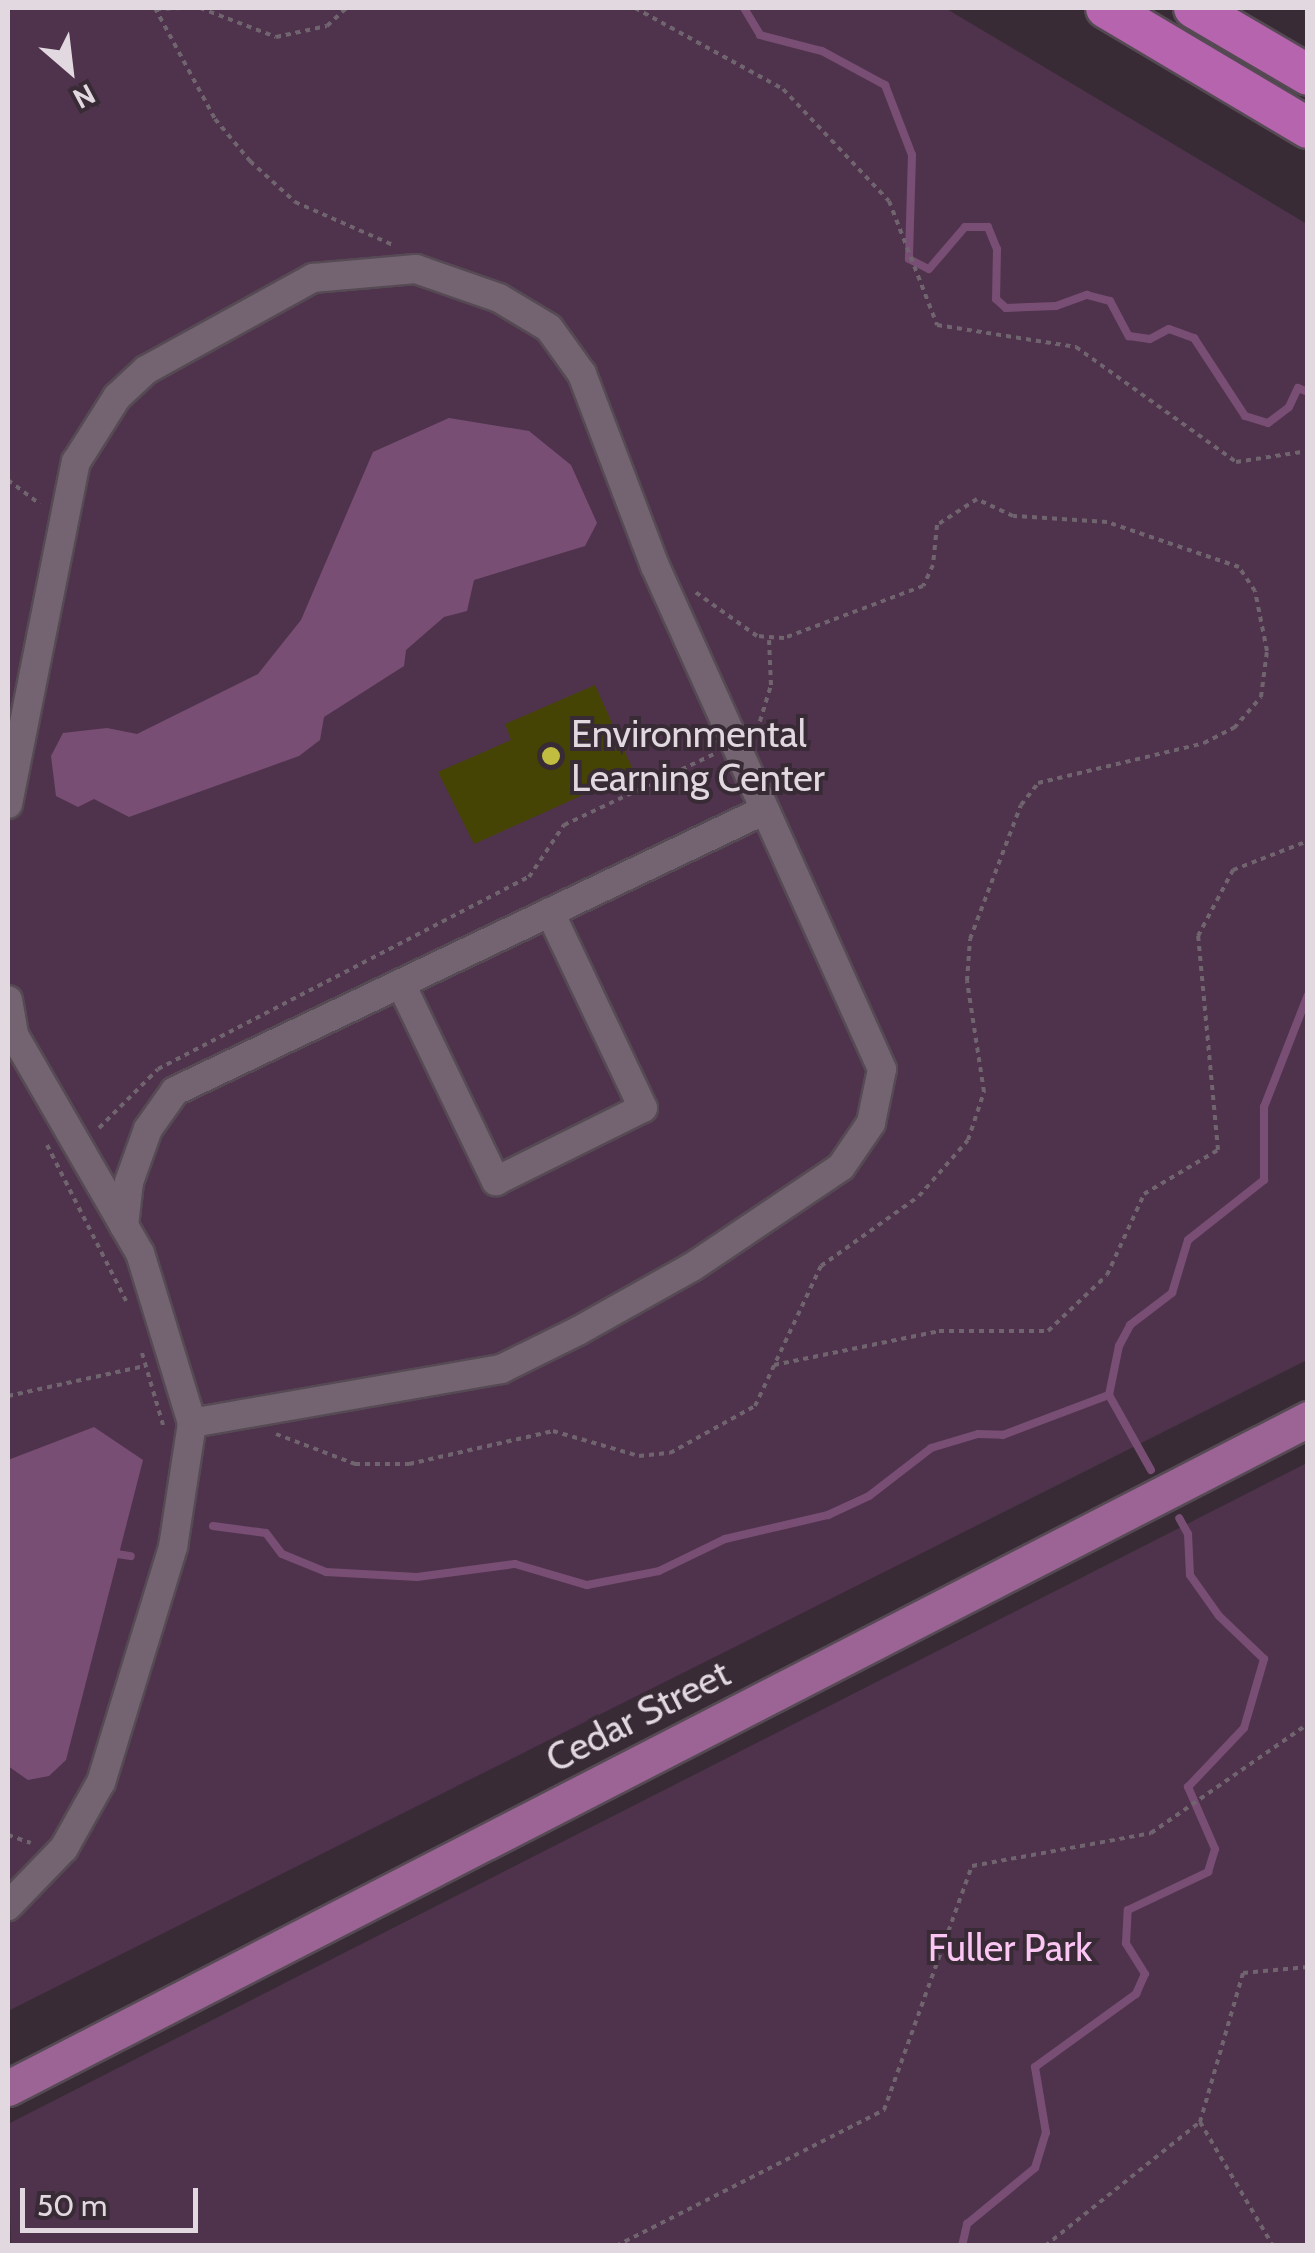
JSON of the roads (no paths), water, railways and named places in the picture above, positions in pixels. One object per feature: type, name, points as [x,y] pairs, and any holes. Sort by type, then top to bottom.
[{"type":"highway","points":[[1106,8],[1308,128]]},
{"type":"highway","points":[[1194,8],[1308,74]]},
{"type":"main road","name":"Cedar Street","points":[[8,2088],[1308,1419]]},
{"type":"lane","points":[[8,804],[76,462],[117,396],[146,370],[314,278],[416,269],[499,298],[549,328],[582,374],[654,566],[882,1069],[871,1123],[841,1166],[692,1267],[501,1368],[238,1412],[180,1430]]},
{"type":"lane","points":[[124,1226],[129,1182],[148,1129],[175,1091],[765,810]]},
{"type":"lane","points":[[401,984],[496,1181],[643,1108],[550,912]]},
{"type":"lane","points":[[8,1000],[14,1035],[140,1253],[153,1340],[180,1430],[173,1547],[101,1782],[64,1848],[8,1906]]},
{"type":"waterway","points":[[744,8],[760,35],[822,51],[885,85],[912,155],[909,259],[929,269],[965,227],[988,227],[997,249],[996,299],[1006,308],[1056,306],[1087,295],[1110,301],[1129,336],[1150,339],[1169,329],[1194,338],[1245,416],[1268,423],[1289,407],[1298,388],[1308,392]]},
{"type":"waterway","points":[[213,1526],[266,1533],[282,1554],[326,1572],[417,1577],[515,1564],[587,1585],[659,1571],[725,1539],[828,1515],[869,1496],[931,1448],[978,1434],[1003,1435],[1109,1395],[1119,1346],[1130,1325],[1172,1293],[1188,1240],[1264,1180],[1264,1107],[1308,995]]},
{"type":"waterway","points":[[1109,1395],[1151,1470]]},
{"type":"waterway","points":[[962,2246],[967,2224],[1035,2168],[1046,2133],[1035,2067],[1136,1994],[1145,1974],[1126,1943],[1128,1910],[1208,1872],[1215,1849],[1188,1787],[1244,1728],[1264,1659],[1219,1616],[1190,1575],[1188,1534],[1179,1518]]},
{"type":"waterway","points":[[111,1553],[131,1556]]},
{"type":"place","name":"Environmental Learning Center","points":[[551,756]]},
{"type":"park label","name":"Fuller Park","points":[[1010,1948]]}]
